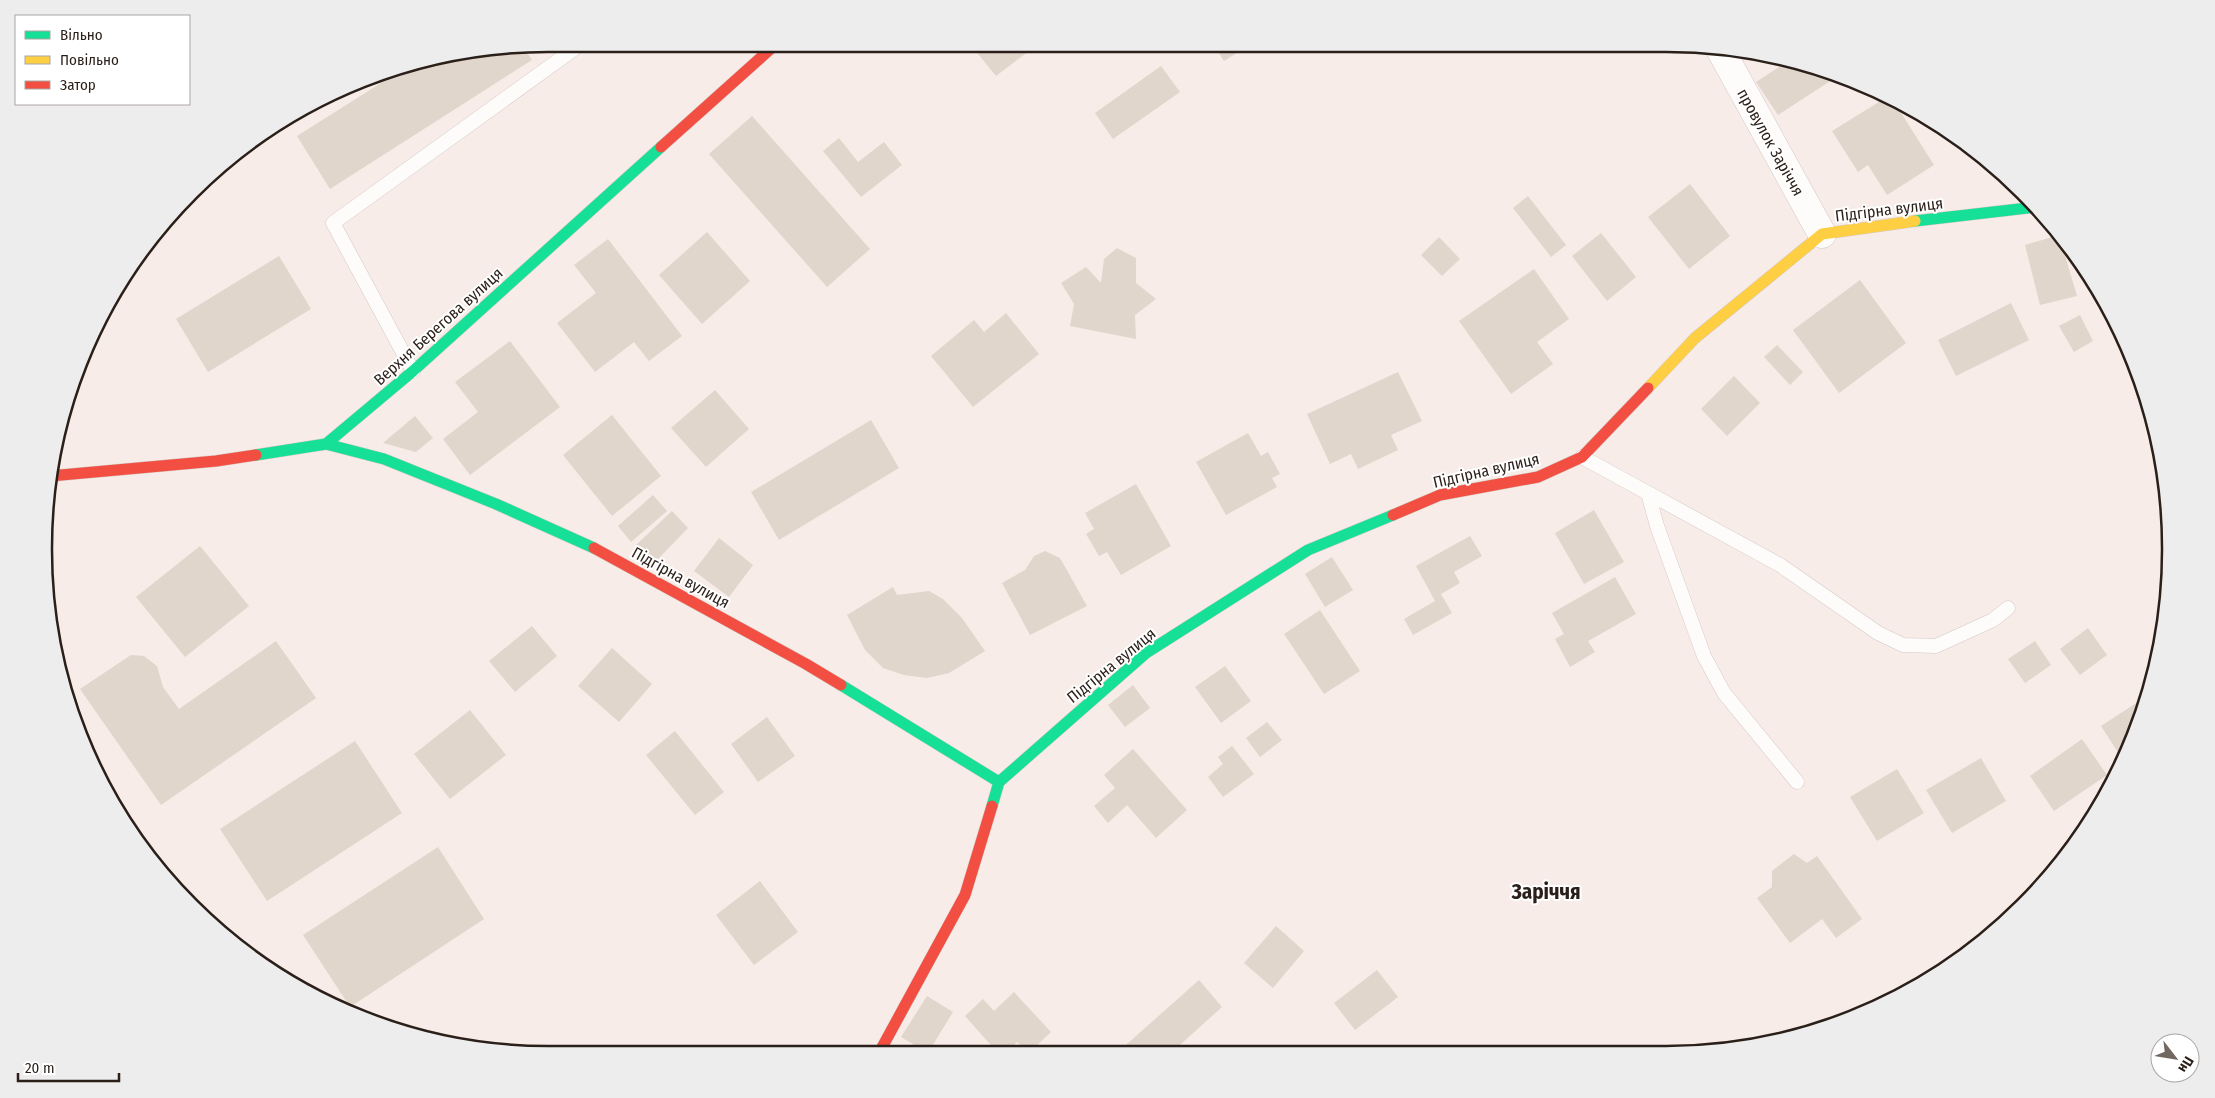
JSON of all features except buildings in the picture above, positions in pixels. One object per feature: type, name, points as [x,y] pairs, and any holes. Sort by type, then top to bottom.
[{"type":"street","name":"Верхня Берегова вулиця","points":[[326,444],[413,371],[766,53]]},
{"type":"street","name":"провулок Заріччя","points":[[1724,56],[1822,234]]},
{"type":"street","name":"Підгірна вулиця","points":[[326,444],[384,459],[496,504],[600,551],[806,664],[999,782],[1146,653],[1308,550],[1440,495],[1538,477],[1582,457],[1695,338],[1822,234],[2026,208]]},
{"type":"street","points":[[58,475],[216,461],[326,444]]},
{"type":"street","points":[[883,1045],[965,895],[999,782]]},
{"type":"lane","points":[[413,371],[333,223],[569,53]]},
{"type":"lane","points":[[1582,457],[1780,565],[1878,633],[1903,644],[1936,646],[1993,620],[2008,608]]},
{"type":"lane","points":[[1648,493],[1657,526],[1704,656],[1724,693],[1797,782]]},
{"type":"traffic: fast","points":[[256,455],[326,444],[413,371],[661,147]]},
{"type":"traffic: fast","points":[[1915,221],[2026,208]]},
{"type":"traffic: fast","points":[[326,444],[384,459],[496,504],[594,548]]},
{"type":"traffic: fast","points":[[992,806],[999,782],[1146,653],[1308,550],[1393,515]]},
{"type":"traffic: fast","points":[[841,685],[999,782]]},
{"type":"traffic: slow","points":[[1648,388],[1695,338],[1822,234],[1915,221]]},
{"type":"traffic: jam","points":[[661,147],[766,53]]},
{"type":"traffic: jam","points":[[1393,515],[1440,495],[1538,477],[1582,457],[1648,388]]},
{"type":"traffic: jam","points":[[58,475],[216,461],[256,455]]},
{"type":"traffic: jam","points":[[594,548],[841,685]]},
{"type":"traffic: jam","points":[[883,1045],[965,895],[992,806]]},
{"type":"district","name":"Заріччя","points":[[1546,892]]}]
